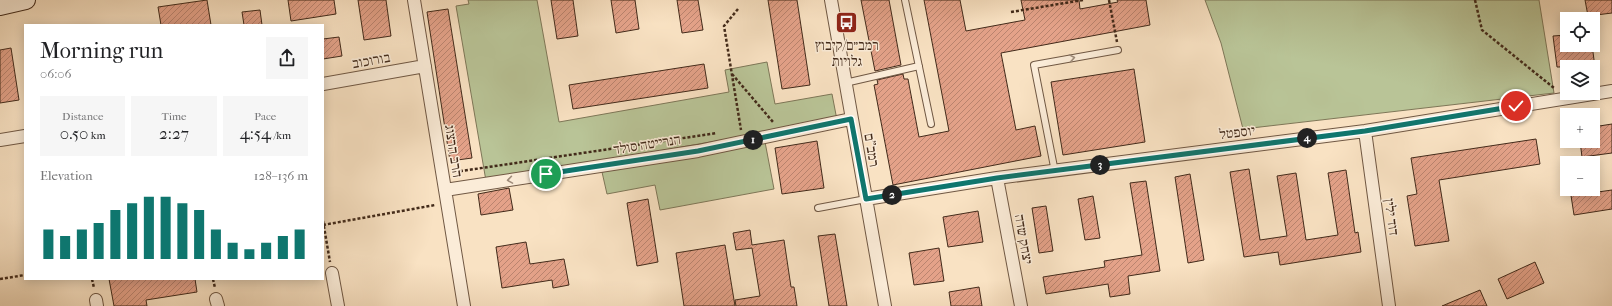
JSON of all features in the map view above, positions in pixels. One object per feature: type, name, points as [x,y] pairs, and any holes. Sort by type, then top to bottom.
[{"type":"street","points":[[0,6],[26,0]]},
{"type":"street","name":"הרב הרצוג","points":[[414,0],[464,306]]},
{"type":"street","name":"רמב\"ם","points":[[831,0],[885,306]]},
{"type":"street","name":"בורוכוב","points":[[324,84],[425,66]]},
{"type":"street","name":"יוספטל","points":[[1600,93],[1612,91]]},
{"type":"street","name":"יוספטל","points":[[866,199],[997,178],[1055,172],[1166,156],[1365,131],[1560,98]]},
{"type":"street","name":"הנרייטה סולד","points":[[445,190],[698,151],[851,119]]},
{"type":"street","name":"דוד ילין","points":[[1365,131],[1389,306]]},
{"type":"street","points":[[0,140],[24,136]]},
{"type":"street","name":"יצחק שדה","points":[[997,178],[1021,306]]},
{"type":"street","points":[[332,273],[338,306]]},
{"type":"lane","points":[[905,0],[931,124]]},
{"type":"lane","points":[[1055,172],[1034,65],[1118,50]]},
{"type":"lane","points":[[845,84],[919,66]]},
{"type":"lane","points":[[818,208],[866,199]]},
{"type":"path","points":[[1011,12],[1084,0]]},
{"type":"path","points":[[1110,0],[1118,50]]},
{"type":"path","points":[[1475,0],[1482,30],[1560,92]]},
{"type":"path","points":[[738,10],[724,26],[743,142]]},
{"type":"path","points":[[732,74],[784,134]]},
{"type":"path","points":[[733,130],[741,129]]},
{"type":"path","points":[[443,174],[725,131]]},
{"type":"path","points":[[324,225],[447,203]]},
{"type":"path","points":[[324,230],[332,273]]},
{"type":"path","points":[[0,279],[24,275]]},
{"type":"green space","points":[[468,0],[537,0],[559,122],[729,92],[725,70],[767,62],[775,104],[832,94],[837,120],[486,181],[456,6],[469,4]]},
{"type":"green space","points":[[1205,0],[1539,0],[1554,93],[1243,129],[1221,43]]},
{"type":"green space","points":[[765,142],[774,189],[660,210],[655,185],[607,194],[602,172]]},
{"type":"building","points":[[207,0],[211,24],[161,24],[158,7]]},
{"type":"building","points":[[288,0],[334,0],[336,14],[291,21]]},
{"type":"building","points":[[358,0],[386,0],[391,36],[364,40]]},
{"type":"building","points":[[551,0],[573,0],[578,36],[557,39]]},
{"type":"building","points":[[611,0],[635,0],[639,29],[616,33]]},
{"type":"building","points":[[677,0],[698,0],[703,30],[682,33]]},
{"type":"building","points":[[768,0],[797,0],[810,85],[782,89]]},
{"type":"building","points":[[861,0],[889,0],[901,65],[875,71]]},
{"type":"building","points":[[924,0],[960,0],[966,31],[1025,20],[1021,0],[1079,0],[1080,9],[1118,2],[1117,0],[1146,0],[1150,25],[1001,53],[1016,130],[1035,126],[1041,156],[893,185],[874,85],[878,84],[877,80],[903,74],[904,79],[908,79],[919,137],[949,131]]},
{"type":"building","points":[[1585,0],[1612,0],[1612,13],[1600,14],[1600,12],[1587,12]]},
{"type":"building","points":[[448,9],[472,158],[450,161],[427,12]]},
{"type":"building","points":[[260,10],[262,24],[244,24],[242,12]]},
{"type":"building","points":[[1553,36],[1560,36],[1560,52],[1593,52],[1594,60],[1560,60],[1560,67],[1557,67]]},
{"type":"building","points":[[339,37],[342,56],[324,59],[324,39]]},
{"type":"building","points":[[11,48],[19,100],[0,103],[0,50]]},
{"type":"building","points":[[704,64],[708,88],[573,109],[569,85]]},
{"type":"building","points":[[1134,69],[1145,142],[1063,155],[1051,82]]},
{"type":"building","points":[[1612,124],[1612,153],[1582,156],[1581,148],[1600,148],[1600,126]]},
{"type":"building","points":[[1536,139],[1540,164],[1439,180],[1449,241],[1415,246],[1407,196],[1417,194],[1411,158]]},
{"type":"building","points":[[817,141],[824,188],[782,194],[775,148]]},
{"type":"building","points":[[1249,169],[1260,240],[1287,236],[1277,176],[1296,173],[1306,240],[1338,235],[1328,173],[1346,170],[1355,233],[1358,232],[1361,252],[1280,265],[1278,252],[1244,257],[1230,172]]},
{"type":"building","points":[[1190,174],[1204,260],[1188,263],[1175,177]]},
{"type":"building","points":[[1146,181],[1160,271],[1128,276],[1130,294],[1110,297],[1108,284],[1046,294],[1043,277],[1105,267],[1104,261],[1142,255],[1130,183]]},
{"type":"building","points":[[509,188],[513,210],[481,215],[478,194]]},
{"type":"building","points":[[1612,190],[1612,209],[1574,215],[1571,196],[1600,196],[1600,192]]},
{"type":"building","points":[[1093,196],[1100,238],[1085,240],[1078,199]]},
{"type":"building","points":[[648,199],[658,262],[637,266],[627,203]]},
{"type":"building","points":[[1046,206],[1053,251],[1039,253],[1032,208]]},
{"type":"building","points":[[978,211],[983,242],[948,247],[943,217]]},
{"type":"building","points":[[750,230],[752,245],[784,240],[791,287],[794,287],[797,306],[736,306],[735,300],[760,296],[752,248],[736,250],[733,233]]},
{"type":"building","points":[[835,234],[847,306],[829,306],[818,236]]},
{"type":"building","points":[[526,242],[530,264],[564,259],[569,285],[553,288],[552,280],[502,288],[496,247]]},
{"type":"building","points":[[725,245],[735,306],[684,306],[676,253]]},
{"type":"building","points":[[939,248],[944,281],[914,285],[909,253]]},
{"type":"building","points":[[1535,262],[1544,283],[1507,299],[1498,279]]},
{"type":"building","points":[[109,280],[195,280],[197,292],[146,300],[147,306],[114,306]]},
{"type":"building","points":[[979,287],[982,306],[951,306],[949,292]]},
{"type":"building","points":[[1480,290],[1487,306],[1442,306]]},
{"type":"place","name":"רמב״ם/קיבוץ גלויות","points":[[847,23]]},
{"type":"route","points":[[546,174],[698,151],[820,127],[851,119],[866,199],[997,178],[1055,172],[1166,156],[1365,131],[1516,106]]}]
